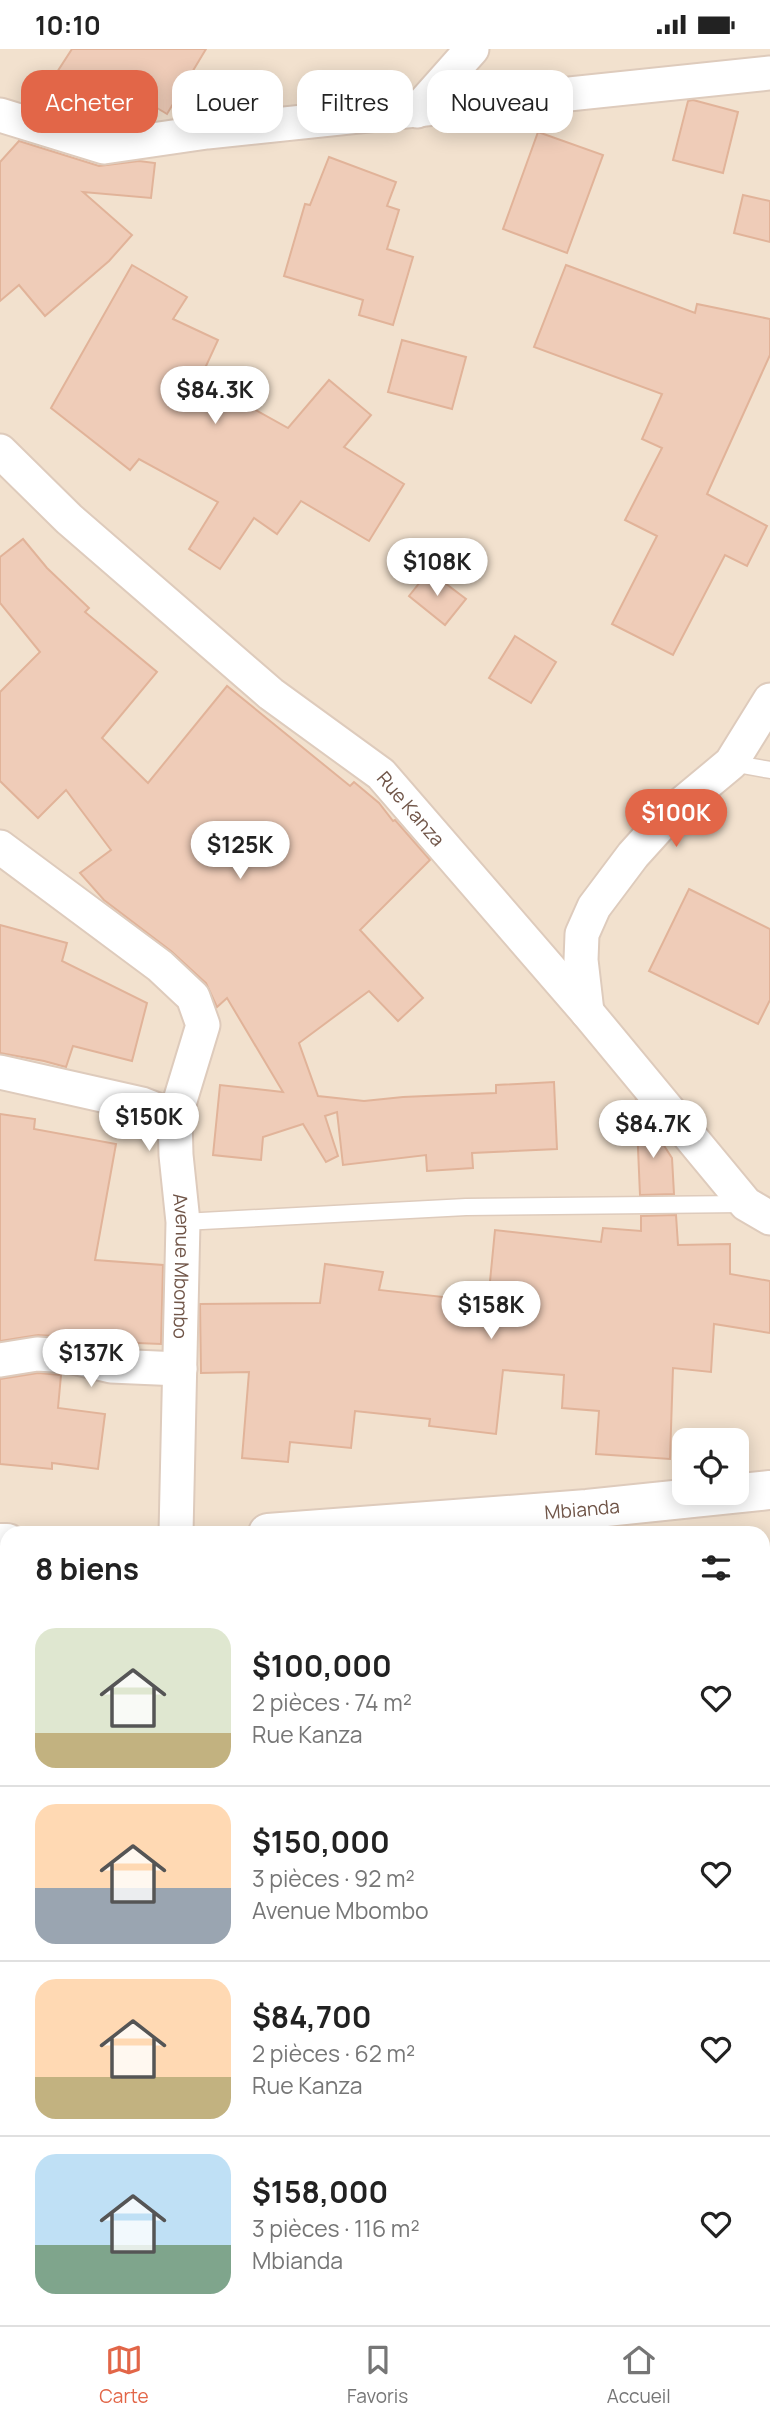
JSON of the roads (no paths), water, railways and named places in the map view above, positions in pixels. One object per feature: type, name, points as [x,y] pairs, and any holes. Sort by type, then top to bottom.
[{"type":"street","points":[[417,111],[472,49]]},
{"type":"street","points":[[0,115],[104,146],[208,132],[770,73]]},
{"type":"street","name":"Rue Kanza","points":[[0,451],[69,519],[271,694],[381,774],[758,1211]]},
{"type":"street","points":[[587,1011],[581,960],[582,934],[594,907],[633,855],[671,813],[731,763],[770,699]]},
{"type":"street","name":"Avenue Mbombo","points":[[0,847],[150,959],[193,997],[202,1025],[174,1117],[183,1222],[176,1526]]},
{"type":"street","points":[[0,1072],[142,1104],[174,1117]]},
{"type":"street","points":[[0,1360],[37,1354],[69,1356],[111,1366],[180,1369]]},
{"type":"street","name":"Mbianda","points":[[361,1526],[587,1509],[770,1490]]},
{"type":"lane","points":[[731,763],[770,771]]},
{"type":"lane","points":[[183,1222],[466,1207],[758,1211]]}]
